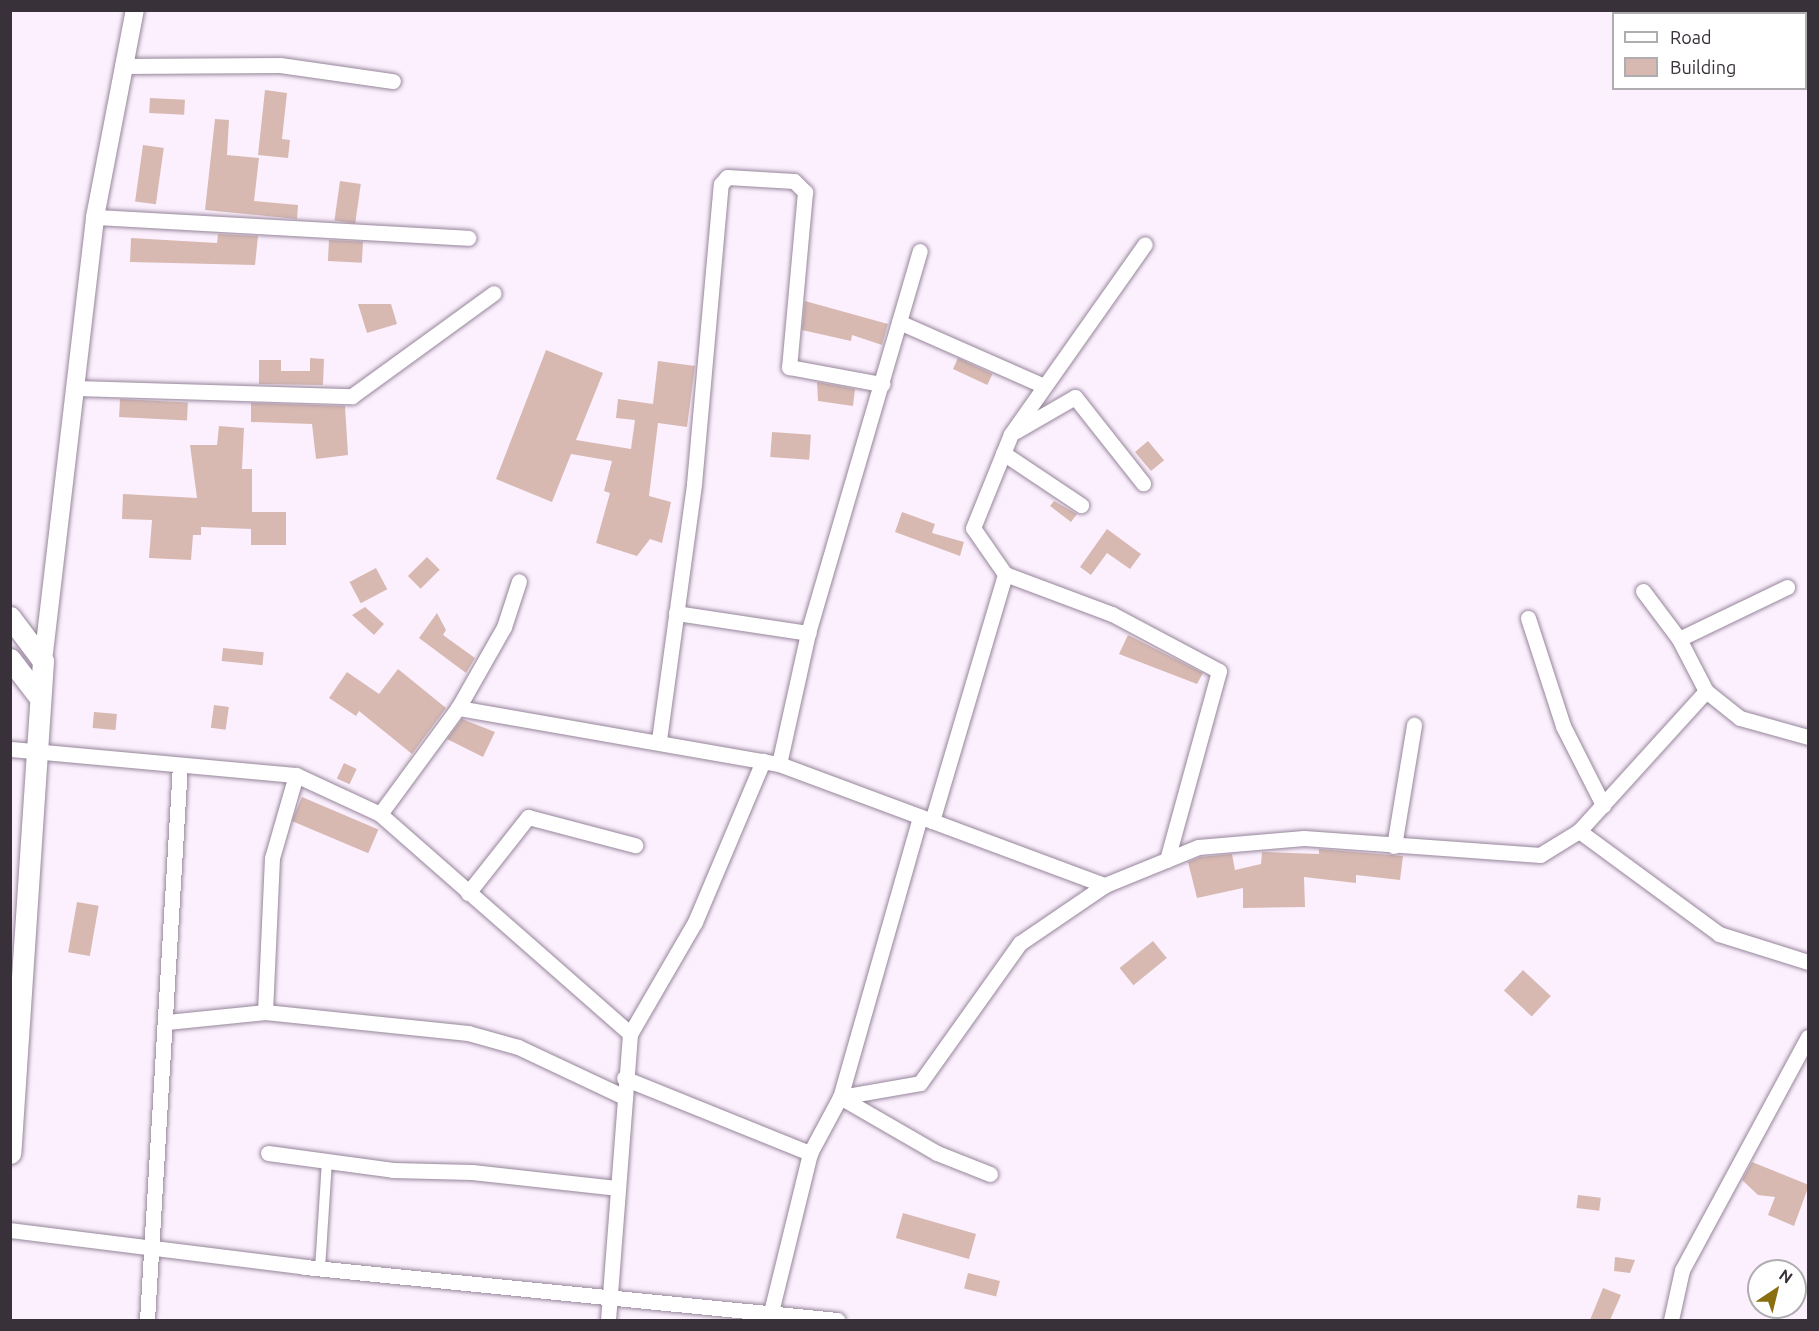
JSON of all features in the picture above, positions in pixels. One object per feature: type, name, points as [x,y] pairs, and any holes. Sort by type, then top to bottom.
[{"type":"main road","points":[[10,616],[43,661],[17,928],[10,1153]]},
{"type":"main road","points":[[10,659],[40,698]]},
{"type":"street","points":[[43,661],[95,218],[122,66],[135,10]]},
{"type":"street","points":[[122,66],[280,65],[393,81]]},
{"type":"street","points":[[659,740],[676,613],[721,184],[727,177],[794,181],[805,192],[789,367],[882,384]]},
{"type":"street","points":[[95,218],[468,238]]},
{"type":"street","points":[[1145,244],[1011,434],[973,528],[1005,574],[1112,615],[1219,671],[1167,860]]},
{"type":"street","points":[[779,764],[808,633],[920,251]]},
{"type":"street","points":[[75,388],[352,396],[494,293]]},
{"type":"street","points":[[899,322],[1044,386]]},
{"type":"street","points":[[1011,434],[1075,396],[1143,483]]},
{"type":"street","points":[[1003,453],[1081,505]]},
{"type":"street","points":[[771,1312],[810,1153],[840,1097],[1005,574]]},
{"type":"street","points":[[380,814],[458,708],[504,627],[519,581]]},
{"type":"street","points":[[1679,639],[1787,587]]},
{"type":"street","points":[[1643,591],[1679,639],[1706,691],[1740,718],[1809,737]]},
{"type":"street","points":[[676,613],[808,633]]},
{"type":"street","points":[[1528,618],[1563,726],[1603,805]]},
{"type":"street","points":[[840,1097],[920,1083],[1020,944],[1105,885],[1198,847],[1304,838],[1540,855],[1579,831],[1706,691]]},
{"type":"street","points":[[458,708],[659,740],[779,764],[1105,885]]},
{"type":"street","points":[[1394,846],[1414,725]]},
{"type":"street","points":[[10,749],[296,775],[380,814],[630,1034]]},
{"type":"street","points":[[608,1320],[622,1096],[630,1034],[695,922],[763,761]]},
{"type":"street","points":[[147,1320],[180,765]]},
{"type":"street","points":[[265,1012],[272,858],[296,775]]},
{"type":"street","points":[[468,893],[528,817],[635,845]]},
{"type":"street","points":[[1579,831],[1719,934],[1809,962]]},
{"type":"street","points":[[166,1022],[265,1012],[468,1033],[518,1047],[622,1096]]},
{"type":"street","points":[[1671,1320],[1682,1269],[1809,1037]]},
{"type":"street","points":[[624,1078],[810,1153]]},
{"type":"street","points":[[840,1097],[937,1153],[990,1174]]},
{"type":"street","points":[[268,1153],[327,1162],[616,1188]]},
{"type":"street","points":[[320,1269],[327,1162]]},
{"type":"street","points":[[10,1230],[320,1269],[609,1295],[837,1320]]},
{"type":"building","points":[[265,90],[287,93],[282,139],[290,140],[288,158],[258,155]]},
{"type":"building","points":[[150,98],[185,100],[184,115],[149,113]]},
{"type":"building","points":[[215,119],[229,120],[227,155],[259,158],[254,201],[298,205],[297,219],[205,210]]},
{"type":"building","points":[[143,145],[164,148],[156,204],[135,201]]},
{"type":"building","points":[[340,181],[361,184],[355,224],[334,221]]},
{"type":"building","points":[[218,234],[258,236],[255,265],[130,262],[131,238],[217,243]]},
{"type":"building","points":[[329,240],[363,242],[362,263],[328,261]]},
{"type":"building","points":[[805,301],[888,324],[882,345],[852,335],[851,341],[802,330]]},
{"type":"building","points":[[358,304],[391,304],[397,324],[367,333]]},
{"type":"building","points":[[546,350],[603,373],[576,440],[631,449],[635,420],[616,418],[618,399],[653,404],[658,361],[695,366],[687,427],[658,423],[649,496],[671,502],[662,543],[650,539],[637,556],[596,543],[610,493],[604,491],[612,461],[571,454],[552,502],[496,479]]},
{"type":"building","points":[[310,358],[324,359],[323,385],[259,384],[259,360],[281,360],[281,371],[310,371]]},
{"type":"building","points":[[958,358],[992,374],[987,385],[953,369]]},
{"type":"building","points":[[817,382],[855,389],[853,406],[818,401]]},
{"type":"building","points":[[120,399],[188,403],[187,421],[119,417]]},
{"type":"building","points":[[251,403],[345,406],[348,455],[316,459],[312,424],[251,422]]},
{"type":"building","points":[[219,426],[244,428],[242,469],[252,469],[252,512],[286,512],[286,545],[251,545],[251,529],[201,527],[201,535],[193,535],[191,560],[149,558],[152,520],[122,519],[123,494],[197,498],[190,445],[217,445]]},
{"type":"building","points":[[772,432],[811,435],[809,460],[770,457]]},
{"type":"building","points":[[1148,441],[1164,460],[1151,471],[1135,452]]},
{"type":"building","points":[[1054,501],[1077,514],[1071,522],[1050,506]]},
{"type":"building","points":[[902,512],[935,524],[932,533],[964,542],[960,556],[895,532]]},
{"type":"building","points":[[1107,529],[1141,554],[1130,569],[1107,553],[1091,575],[1080,567]]},
{"type":"building","points":[[427,557],[440,570],[421,589],[408,576]]},
{"type":"building","points":[[376,568],[387,589],[361,603],[350,582]]},
{"type":"building","points":[[365,607],[384,624],[374,635],[352,615]]},
{"type":"building","points":[[437,613],[446,630],[443,635],[475,658],[466,673],[419,638]]},
{"type":"building","points":[[1128,635],[1203,673],[1197,684],[1119,654]]},
{"type":"building","points":[[223,648],[264,652],[262,665],[222,661]]},
{"type":"building","points":[[398,669],[446,708],[412,754],[359,711],[356,716],[329,698],[347,672],[379,694]]},
{"type":"building","points":[[214,705],[229,707],[226,730],[211,728]]},
{"type":"building","points":[[94,712],[117,714],[116,730],[93,728]]},
{"type":"building","points":[[462,719],[495,732],[483,757],[447,739]]},
{"type":"building","points":[[344,763],[357,769],[350,784],[337,778]]},
{"type":"building","points":[[302,797],[378,829],[368,853],[292,821]]},
{"type":"building","points":[[1319,849],[1403,856],[1400,880],[1356,875],[1356,883],[1304,877],[1305,907],[1243,908],[1243,888],[1197,898],[1188,862],[1200,857],[1232,854],[1235,870],[1261,864],[1262,852],[1319,854]]},
{"type":"building","points":[[77,902],[99,906],[90,956],[68,952]]},
{"type":"building","points":[[1153,941],[1167,958],[1133,985],[1120,968]]},
{"type":"building","points":[[1523,970],[1551,996],[1532,1016],[1504,990]]},
{"type":"building","points":[[1752,1162],[1809,1185],[1794,1226],[1768,1215],[1775,1197],[1758,1195],[1742,1180]]},
{"type":"building","points":[[1578,1195],[1601,1198],[1599,1211],[1576,1208]]},
{"type":"building","points":[[903,1213],[976,1234],[969,1259],[896,1238]]},
{"type":"building","points":[[1615,1257],[1635,1260],[1630,1273],[1614,1271]]},
{"type":"building","points":[[968,1273],[1000,1281],[996,1297],[964,1289]]},
{"type":"building","points":[[1603,1288],[1621,1295],[1610,1320],[1590,1320]]}]
